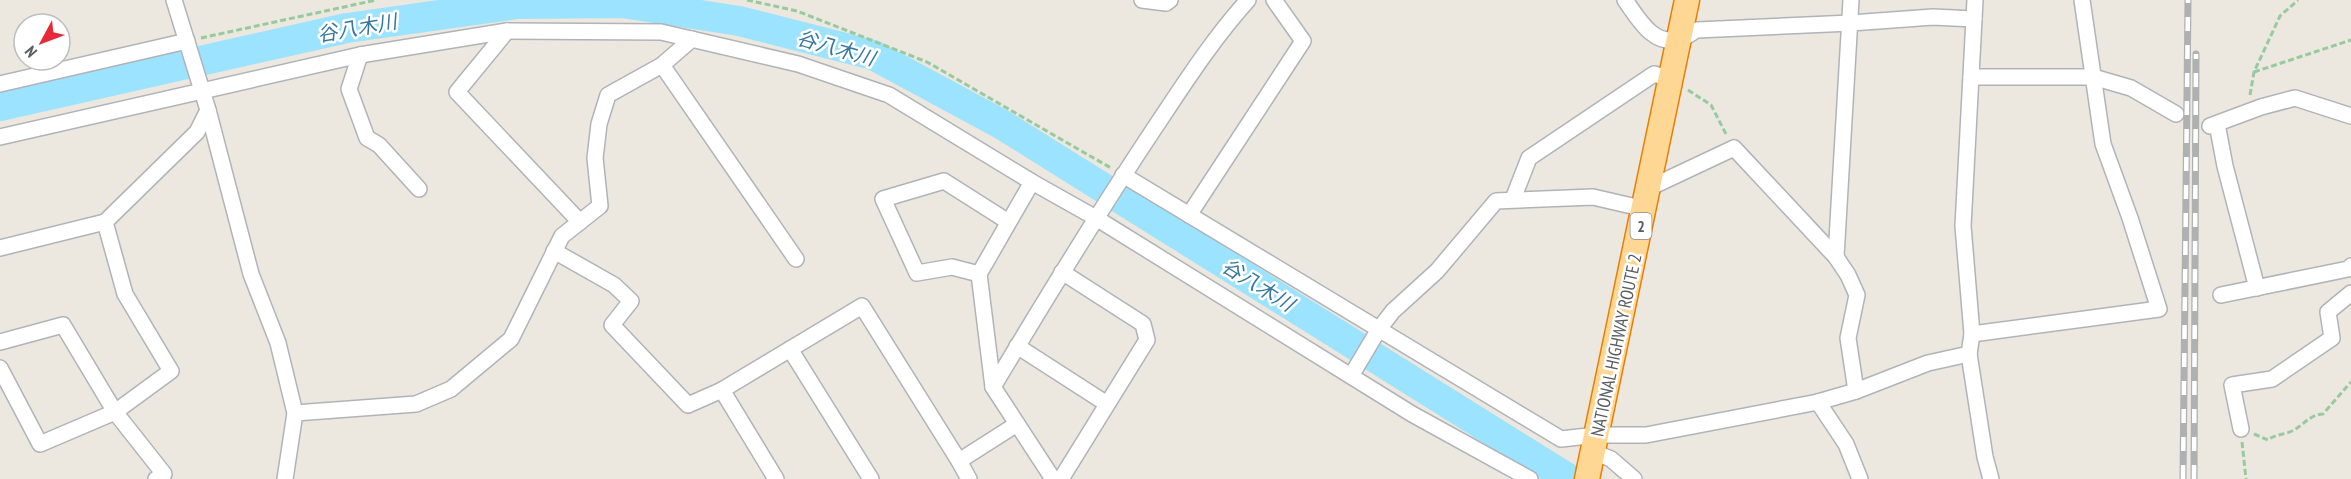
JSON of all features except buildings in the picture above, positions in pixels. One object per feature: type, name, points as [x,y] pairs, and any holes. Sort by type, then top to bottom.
[{"type":"highway","name":"NATIONAL HIGHWAY ROUTE 2","points":[[1587,479],[1687,0]]},
{"type":"street","points":[[174,0],[203,91],[251,274],[278,343],[295,412],[285,479]]},
{"type":"street","points":[[1142,0],[1166,3],[1170,0]]},
{"type":"street","points":[[993,387],[1123,175],[1220,31],[1248,0]]},
{"type":"street","points":[[1189,215],[1303,41],[1274,0]]},
{"type":"street","points":[[1625,0],[1647,30],[1663,39],[1679,40],[1697,30],[1851,23],[1933,16],[1974,19]]},
{"type":"street","points":[[1836,257],[1851,0]]},
{"type":"street","points":[[1975,0],[1963,226],[1972,334],[1969,354],[1985,457],[1991,479]]},
{"type":"street","points":[[1972,334],[2158,309],[2130,218],[2103,144],[2082,0]]},
{"type":"street","points":[[507,31],[458,92],[580,222]]},
{"type":"street","points":[[0,137],[360,55],[507,31],[661,32],[798,64],[889,95],[1096,218],[1412,414],[1530,479]]},
{"type":"street","points":[[295,412],[416,404],[451,389],[511,339],[562,236],[600,206],[595,158],[599,124],[608,95],[662,65],[692,39]]},
{"type":"street","points":[[0,84],[187,41]]},
{"type":"street","points":[[360,55],[350,89],[367,138],[379,144],[419,189]]},
{"type":"street","points":[[662,65],[796,259]]},
{"type":"street","points":[[1513,199],[1529,158],[1654,74],[1671,79]]},
{"type":"street","points":[[1971,78],[2093,76],[2131,88],[2176,114]]},
{"type":"street","points":[[2257,288],[2214,125],[2247,112],[2295,98],[2351,116]]},
{"type":"street","points":[[0,248],[105,222],[197,132],[208,110]]},
{"type":"street","points":[[1351,376],[1379,329],[1393,311],[1437,271],[1496,201],[1593,197],[1647,198],[1734,148],[1836,257],[1848,274],[1857,295],[1848,338],[1856,391]]},
{"type":"street","points":[[1123,175],[1561,439],[1595,443],[1818,402],[1856,391],[1928,363],[1969,354]]},
{"type":"street","points":[[979,274],[952,267],[917,273],[883,199],[944,181],[1007,221]]},
{"type":"street","points":[[1032,182],[1007,221],[979,274],[993,387],[1053,479]]},
{"type":"street","points":[[0,368],[40,444],[115,412],[171,371],[125,294],[105,222]]},
{"type":"street","points":[[554,251],[614,285],[632,301],[612,325],[688,405],[722,390],[862,306],[969,479]]},
{"type":"street","points":[[2221,295],[2350,270]]},
{"type":"street","points":[[1061,479],[1147,340],[1143,324],[1062,272]]},
{"type":"street","points":[[2241,429],[2232,385],[2272,379],[2332,338],[2328,312],[2351,293]]},
{"type":"street","points":[[0,342],[63,325],[115,412],[164,474],[156,479]]},
{"type":"street","points":[[1017,346],[1107,404]]},
{"type":"street","points":[[790,349],[871,479]]},
{"type":"street","points":[[722,390],[776,479]]},
{"type":"street","points":[[1818,402],[1846,444],[1860,479]]},
{"type":"street","points":[[959,461],[1017,424]]},
{"type":"street","points":[[1595,443],[1634,479]]},
{"type":"path","points":[[187,41],[376,0]]},
{"type":"path","points":[[747,0],[796,11],[927,62],[1123,175]]},
{"type":"path","points":[[2247,112],[2254,72],[2280,16],[2298,0]]},
{"type":"path","points":[[2254,72],[2351,40]]},
{"type":"path","points":[[1671,79],[1711,105],[1734,148]]},
{"type":"path","points":[[2246,479],[2241,429],[2268,441],[2273,436],[2292,431],[2315,414],[2323,414],[2351,382]]},
{"type":"waterway","name":"谷八木川","points":[[0,106],[347,28],[517,4],[622,3],[739,21],[873,55],[1001,124],[1569,479]]},
{"type":"railway","points":[[2183,479],[2188,0]]},
{"type":"railway","points":[[2194,479],[2196,54]]}]
